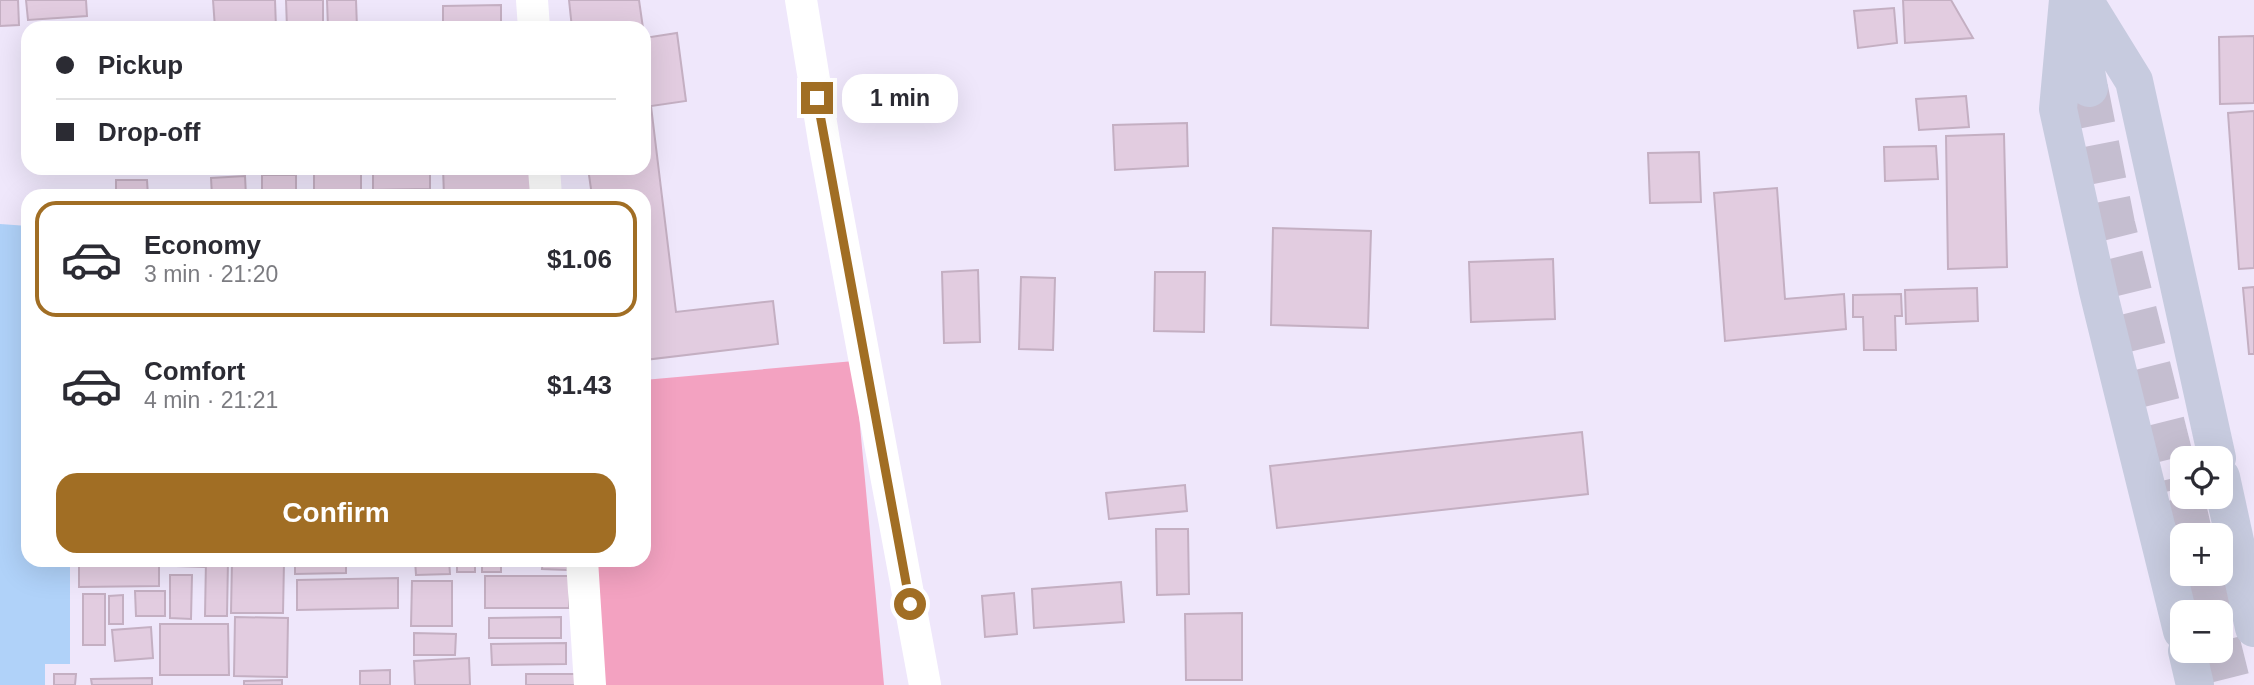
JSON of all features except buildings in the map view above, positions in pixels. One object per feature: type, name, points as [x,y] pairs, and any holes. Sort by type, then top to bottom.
[{"type":"main road","points":[[2068,0],[2057,109],[2098,291],[2174,600]]},
{"type":"main road","points":[[2074,0],[2089,88]]},
{"type":"main road","points":[[2084,0],[2134,81],[2214,446]]},
{"type":"main road","points":[[2228,509],[2254,628]]},
{"type":"main road","points":[[2190,663],[2196,685]]},
{"type":"street","points":[[532,0],[534,21]]},
{"type":"street","points":[[801,0],[825,147],[925,685]]},
{"type":"street","points":[[582,567],[590,685]]},
{"type":"shaded area","points":[[854,361],[884,685],[600,685],[589,567],[651,567],[651,379]]},
{"type":"water","points":[[0,224],[21,226],[21,567],[70,567],[70,664],[45,664],[45,685],[0,685]]},
{"type":"tunnel","points":[[2089,88],[2116,224],[2172,446]]},
{"type":"tunnel","points":[[2188,509],[2191,523]]},
{"type":"tunnel","points":[[2207,586],[2211,600]]},
{"type":"tunnel","points":[[2226,663],[2232,685]]},
{"type":"route","points":[[817,98],[910,604]]}]
